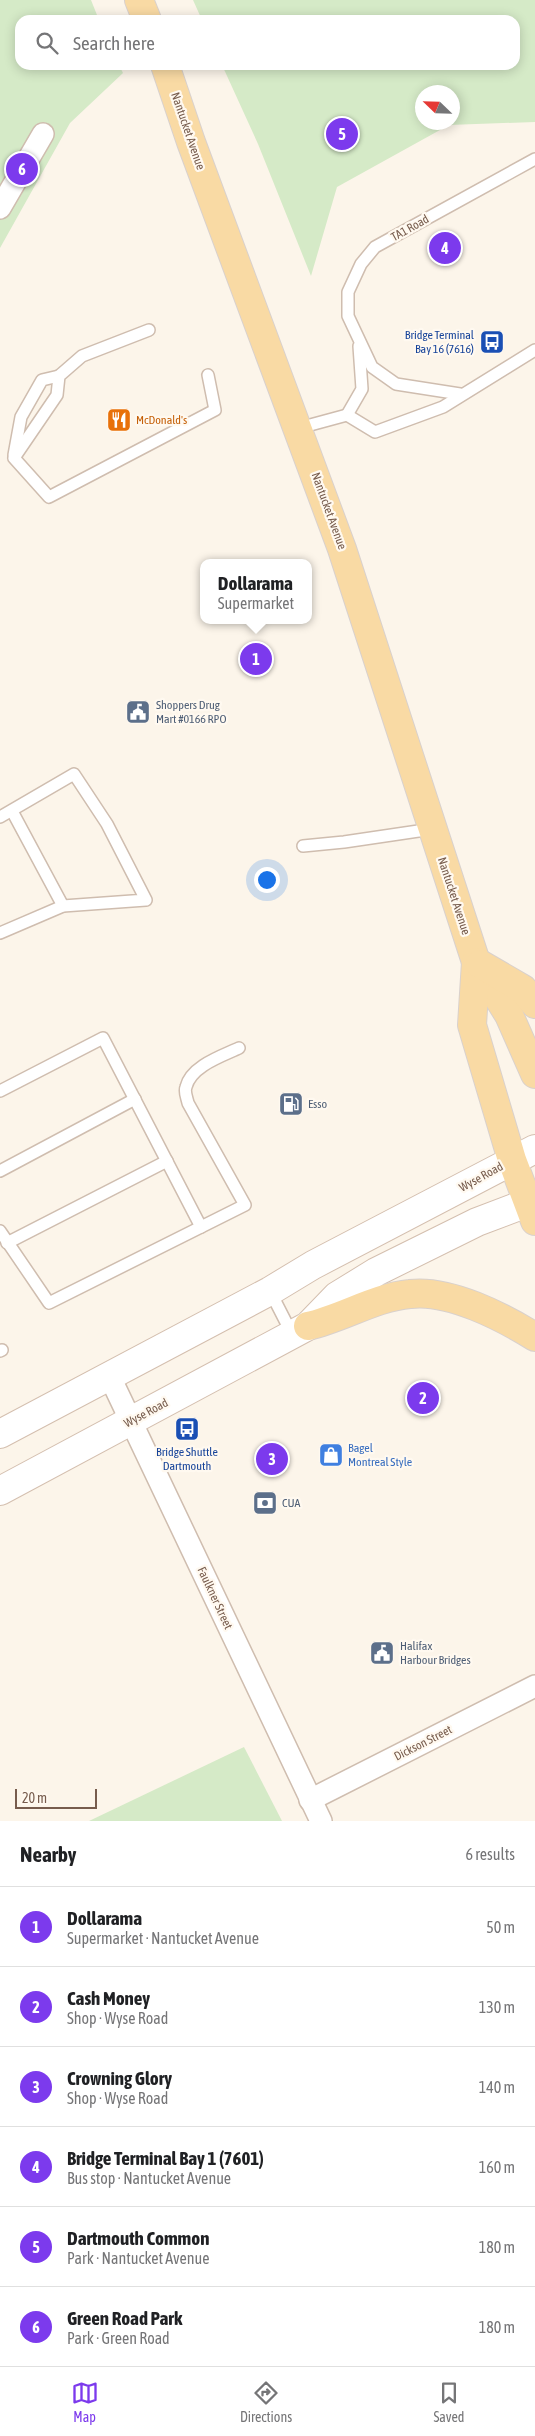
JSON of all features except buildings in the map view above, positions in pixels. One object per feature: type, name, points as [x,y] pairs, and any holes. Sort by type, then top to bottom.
[{"type":"main road","points":[[139,0],[146,15]]},
{"type":"main road","name":"Nantucket Avenue","points":[[167,70],[191,142],[342,549],[476,962],[509,1015],[535,1074]]},
{"type":"main road","points":[[476,962],[523,989],[535,1004]]},
{"type":"main road","name":"Nantucket Avenue","points":[[476,962],[472,1025],[523,1155],[533,1208]]},
{"type":"main road","name":"Wyse Road","points":[[0,1434],[270,1291],[313,1264],[523,1155]]},
{"type":"main road","name":"Wyse Road","points":[[0,1491],[300,1330],[337,1296],[376,1272],[485,1218],[533,1208]]},
{"type":"main road","points":[[300,1330],[368,1305],[411,1294],[442,1296],[457,1301],[516,1326],[535,1337]]},
{"type":"street","points":[[0,208],[43,134]]},
{"type":"street","name":"Faulkner Street","points":[[109,1375],[321,1821]]},
{"type":"street","name":"Dickson Street","points":[[310,1800],[535,1686]]},
{"type":"lane","name":"TA1 Road","points":[[460,394],[396,384],[372,367],[348,316],[348,292],[360,264],[375,247],[535,159]]},
{"type":"lane","points":[[14,458],[21,417],[42,380],[59,376],[82,356],[149,330]]},
{"type":"lane","name":"TA1 Road","points":[[347,414],[362,389],[358,338]]},
{"type":"lane","points":[[298,428],[347,414],[375,432],[443,407],[460,394],[535,350]]},
{"type":"lane","points":[[14,458],[49,497],[215,410],[208,375]]},
{"type":"lane","points":[[14,458],[57,395],[59,376]]},
{"type":"lane","points":[[0,817],[74,774],[107,824],[146,900],[63,906],[0,933]]},
{"type":"lane","points":[[12,811],[63,906]]},
{"type":"lane","points":[[303,846],[432,829]]},
{"type":"lane","points":[[0,1091],[103,1038],[201,1227]]},
{"type":"lane","points":[[0,1231],[49,1303],[245,1205],[188,1103],[185,1089],[190,1077],[203,1066],[239,1048]]},
{"type":"lane","points":[[0,1171],[135,1099]]},
{"type":"lane","points":[[7,1243],[167,1160]]},
{"type":"lane","points":[[270,1291],[300,1330]]},
{"type":"green space","points":[[0,0],[91,0],[97,15],[15,15],[15,70],[122,70],[123,73],[70,123],[0,248]]},
{"type":"green space","points":[[193,0],[535,0],[535,122],[460,125],[460,85],[415,85],[415,130],[440,130],[337,187],[311,276],[258,144],[224,70],[520,70],[520,15],[200,15]]},
{"type":"green space","points":[[244,1747],[282,1821],[89,1821]]},
{"type":"place","name":"Dartmouth Common","points":[[342,134]]},
{"type":"place","name":"Green Road Park","points":[[22,169]]},
{"type":"place","name":"Bridge Terminal Bay 1 (7601)","points":[[445,248]]},
{"type":"place","name":"Bridge Terminal Bay 16 (7616)","points":[[492,342]]},
{"type":"place","name":"McDonald's","points":[[119,420]]},
{"type":"place","name":"Dollarama","points":[[256,659]]},
{"type":"place","name":"Shoppers Drug Mart #0166 RPO","points":[[138,712]]},
{"type":"place","name":"Esso","points":[[291,1104]]},
{"type":"place","name":"Cash Money","points":[[423,1398]]},
{"type":"place","name":"Bridge Shuttle Dartmouth","points":[[187,1429]]},
{"type":"place","name":"Bagel Montreal Style","points":[[331,1455]]},
{"type":"place","name":"Crowning Glory","points":[[272,1459]]},
{"type":"place","name":"CUA","points":[[265,1503]]},
{"type":"place","name":"Halifax Harbour Bridges","points":[[382,1653]]}]
